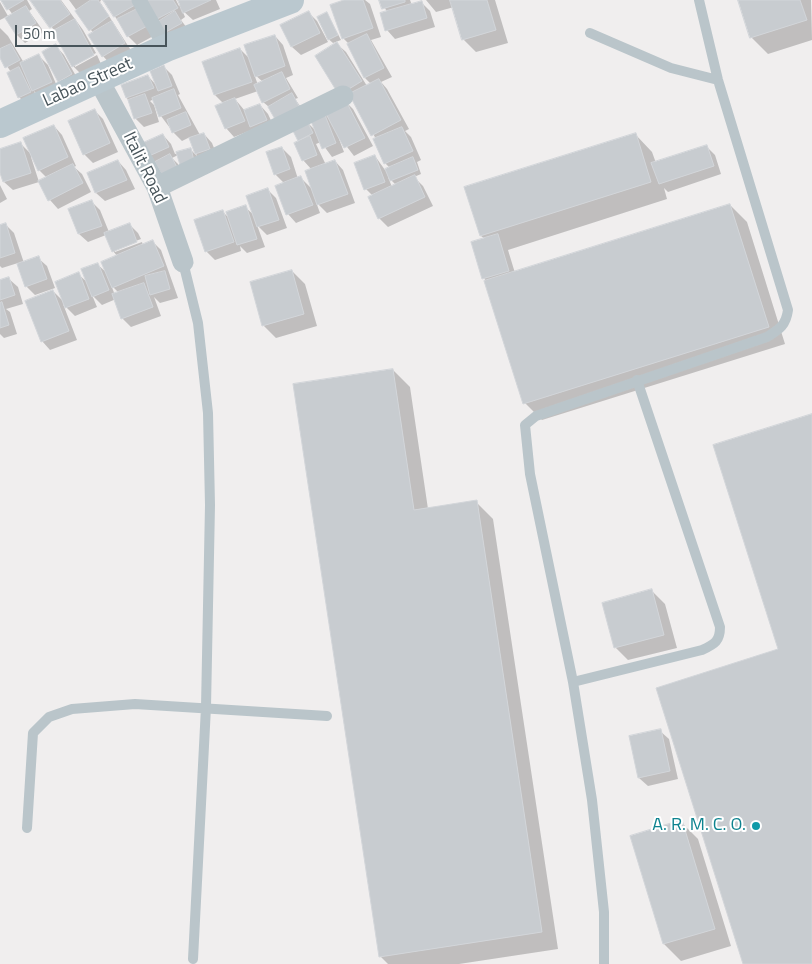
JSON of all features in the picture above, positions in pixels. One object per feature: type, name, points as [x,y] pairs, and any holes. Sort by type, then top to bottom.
[{"type":"main road","name":"Labao Street","points":[[0,124],[166,48],[290,0]]},
{"type":"street","points":[[139,0],[166,48]]},
{"type":"street","name":"Italit Road","points":[[97,78],[157,187],[183,262]]},
{"type":"street","points":[[157,187],[343,96]]},
{"type":"lane","points":[[604,964],[604,912],[593,810],[574,682],[530,474],[525,425],[536,416],[767,337],[782,329],[787,321],[788,310],[718,80],[699,0]]},
{"type":"lane","points":[[590,33],[606,38],[671,68],[718,80]]},
{"type":"lane","points":[[183,262],[198,323],[208,413],[210,505],[206,707],[193,959]]},
{"type":"lane","points":[[574,682],[702,650],[716,644],[720,637],[720,626],[637,380]]},
{"type":"lane","points":[[27,828],[33,734],[49,717],[72,709],[135,704],[327,716]]},
{"type":"building","points":[[1,0],[24,0],[7,10]]},
{"type":"building","points":[[30,0],[60,0],[70,14],[50,28]]},
{"type":"building","points":[[91,0],[98,0],[109,16],[89,31],[75,11]]},
{"type":"building","points":[[103,0],[132,0],[135,5],[114,17]]},
{"type":"building","points":[[144,0],[173,0],[178,8],[155,20]]},
{"type":"building","points":[[178,0],[211,0],[183,13]]},
{"type":"building","points":[[344,0],[363,0],[373,28],[342,39],[330,5]]},
{"type":"building","points":[[379,0],[405,0],[405,2],[382,9]]},
{"type":"building","points":[[450,0],[487,0],[496,30],[462,40]]},
{"type":"building","points":[[738,0],[800,0],[807,20],[750,38]]},
{"type":"building","points":[[422,1],[427,18],[385,31],[380,13]]},
{"type":"building","points":[[26,6],[36,23],[16,35],[5,18]]},
{"type":"building","points":[[139,8],[149,25],[127,37],[117,19]]},
{"type":"building","points":[[175,11],[182,23],[164,33],[158,22]]},
{"type":"building","points":[[309,11],[320,33],[291,47],[280,25]]},
{"type":"building","points":[[327,12],[338,35],[328,40],[317,17]]},
{"type":"building","points":[[75,19],[94,55],[72,67],[53,31]]},
{"type":"building","points":[[112,21],[125,43],[102,57],[88,35]]},
{"type":"building","points":[[367,34],[384,68],[364,78],[347,44]]},
{"type":"building","points":[[275,35],[285,66],[255,77],[244,45]]},
{"type":"building","points":[[337,42],[362,81],[339,95],[315,56]]},
{"type":"building","points":[[11,44],[20,60],[5,68],[0,58],[0,49]]},
{"type":"building","points":[[56,44],[72,74],[58,82],[42,52]]},
{"type":"building","points":[[240,48],[252,82],[214,95],[202,62]]},
{"type":"building","points":[[39,54],[52,82],[32,91],[20,63]]},
{"type":"building","points":[[164,65],[172,86],[158,91],[150,71]]},
{"type":"building","points":[[19,67],[31,92],[18,98],[7,73]]},
{"type":"building","points":[[282,72],[290,89],[262,103],[254,85]]},
{"type":"building","points":[[148,75],[154,88],[126,98],[121,85]]},
{"type":"building","points":[[379,79],[401,120],[371,136],[349,94]]},
{"type":"building","points":[[174,89],[181,108],[159,117],[152,98]]},
{"type":"building","points":[[292,93],[300,108],[276,121],[268,107]]},
{"type":"building","points":[[145,94],[152,113],[134,119],[128,100]]},
{"type":"building","points":[[235,98],[245,121],[225,129],[215,106]]},
{"type":"building","points":[[345,99],[365,138],[344,148],[324,110]]},
{"type":"building","points":[[260,104],[267,120],[250,127],[244,110]]},
{"type":"building","points":[[95,109],[110,143],[83,155],[68,121]]},
{"type":"building","points":[[323,110],[336,143],[322,149],[309,116]]},
{"type":"building","points":[[186,112],[191,125],[172,133],[167,120]]},
{"type":"building","points":[[305,117],[313,133],[298,141],[290,125]]},
{"type":"building","points":[[54,125],[68,157],[38,171],[23,138]]},
{"type":"building","points":[[402,127],[413,151],[384,164],[373,139]]},
{"type":"building","points":[[204,133],[210,149],[195,154],[189,138]]},
{"type":"building","points":[[636,133],[651,182],[480,236],[464,187]]},
{"type":"building","points":[[163,134],[169,147],[149,156],[143,143]]},
{"type":"building","points":[[310,136],[317,155],[302,161],[294,143]]},
{"type":"building","points":[[21,142],[31,173],[3,182],[0,173],[0,149]]},
{"type":"building","points":[[707,145],[714,166],[659,184],[651,163]]},
{"type":"building","points":[[282,147],[290,169],[274,175],[266,152]]},
{"type":"building","points":[[191,148],[194,161],[180,165],[176,152]]},
{"type":"building","points":[[170,154],[179,171],[164,179],[155,162]]},
{"type":"building","points":[[375,155],[385,182],[364,190],[354,163]]},
{"type":"building","points":[[413,157],[418,170],[390,181],[385,169]]},
{"type":"building","points":[[118,160],[127,180],[95,193],[87,173]]},
{"type":"building","points":[[335,160],[348,194],[317,205],[305,171]]},
{"type":"building","points":[[73,164],[83,183],[48,201],[38,181]]},
{"type":"building","points":[[415,175],[425,197],[378,219],[368,197]]},
{"type":"building","points":[[301,176],[313,205],[286,215],[275,186]]},
{"type":"building","points":[[268,188],[279,220],[257,227],[246,196]]},
{"type":"building","points":[[92,200],[102,226],[78,234],[68,209]]},
{"type":"building","points":[[730,204],[769,327],[523,404],[484,281]]},
{"type":"building","points":[[246,205],[257,239],[237,245],[226,212]]},
{"type":"building","points":[[223,210],[234,242],[205,252],[194,220]]},
{"type":"building","points":[[6,223],[15,253],[0,258],[0,225]]},
{"type":"building","points":[[130,223],[137,242],[112,252],[104,233]]},
{"type":"building","points":[[498,234],[509,271],[482,279],[471,242]]},
{"type":"building","points":[[153,240],[164,266],[112,288],[101,262]]},
{"type":"building","points":[[39,256],[47,279],[25,287],[17,264]]},
{"type":"building","points":[[98,263],[109,290],[92,297],[81,269]]},
{"type":"building","points":[[292,270],[304,314],[262,326],[250,282]]},
{"type":"building","points":[[165,271],[170,289],[150,295],[145,276]]},
{"type":"building","points":[[79,272],[89,299],[65,308],[55,282]]},
{"type":"building","points":[[9,277],[15,295],[0,300],[0,280]]},
{"type":"building","points":[[144,283],[153,307],[121,319],[112,294]]},
{"type":"building","points":[[53,290],[69,331],[41,342],[25,301]]},
{"type":"building","points":[[2,302],[9,325],[0,328],[0,303]]},
{"type":"building","points":[[393,369],[414,510],[477,500],[542,932],[379,957],[293,384]]},
{"type":"building","name":"A. R. M. C. O.","points":[[812,414],[812,964],[743,964],[656,688],[778,649],[713,445]]},
{"type":"building","points":[[652,589],[664,635],[614,648],[602,603]]},
{"type":"building","points":[[661,729],[670,771],[638,778],[629,736]]},
{"type":"building","points":[[682,820],[715,929],[663,944],[630,836]]},
{"type":"place","name":"A. R. M. C. O.","points":[[756,826]]}]
